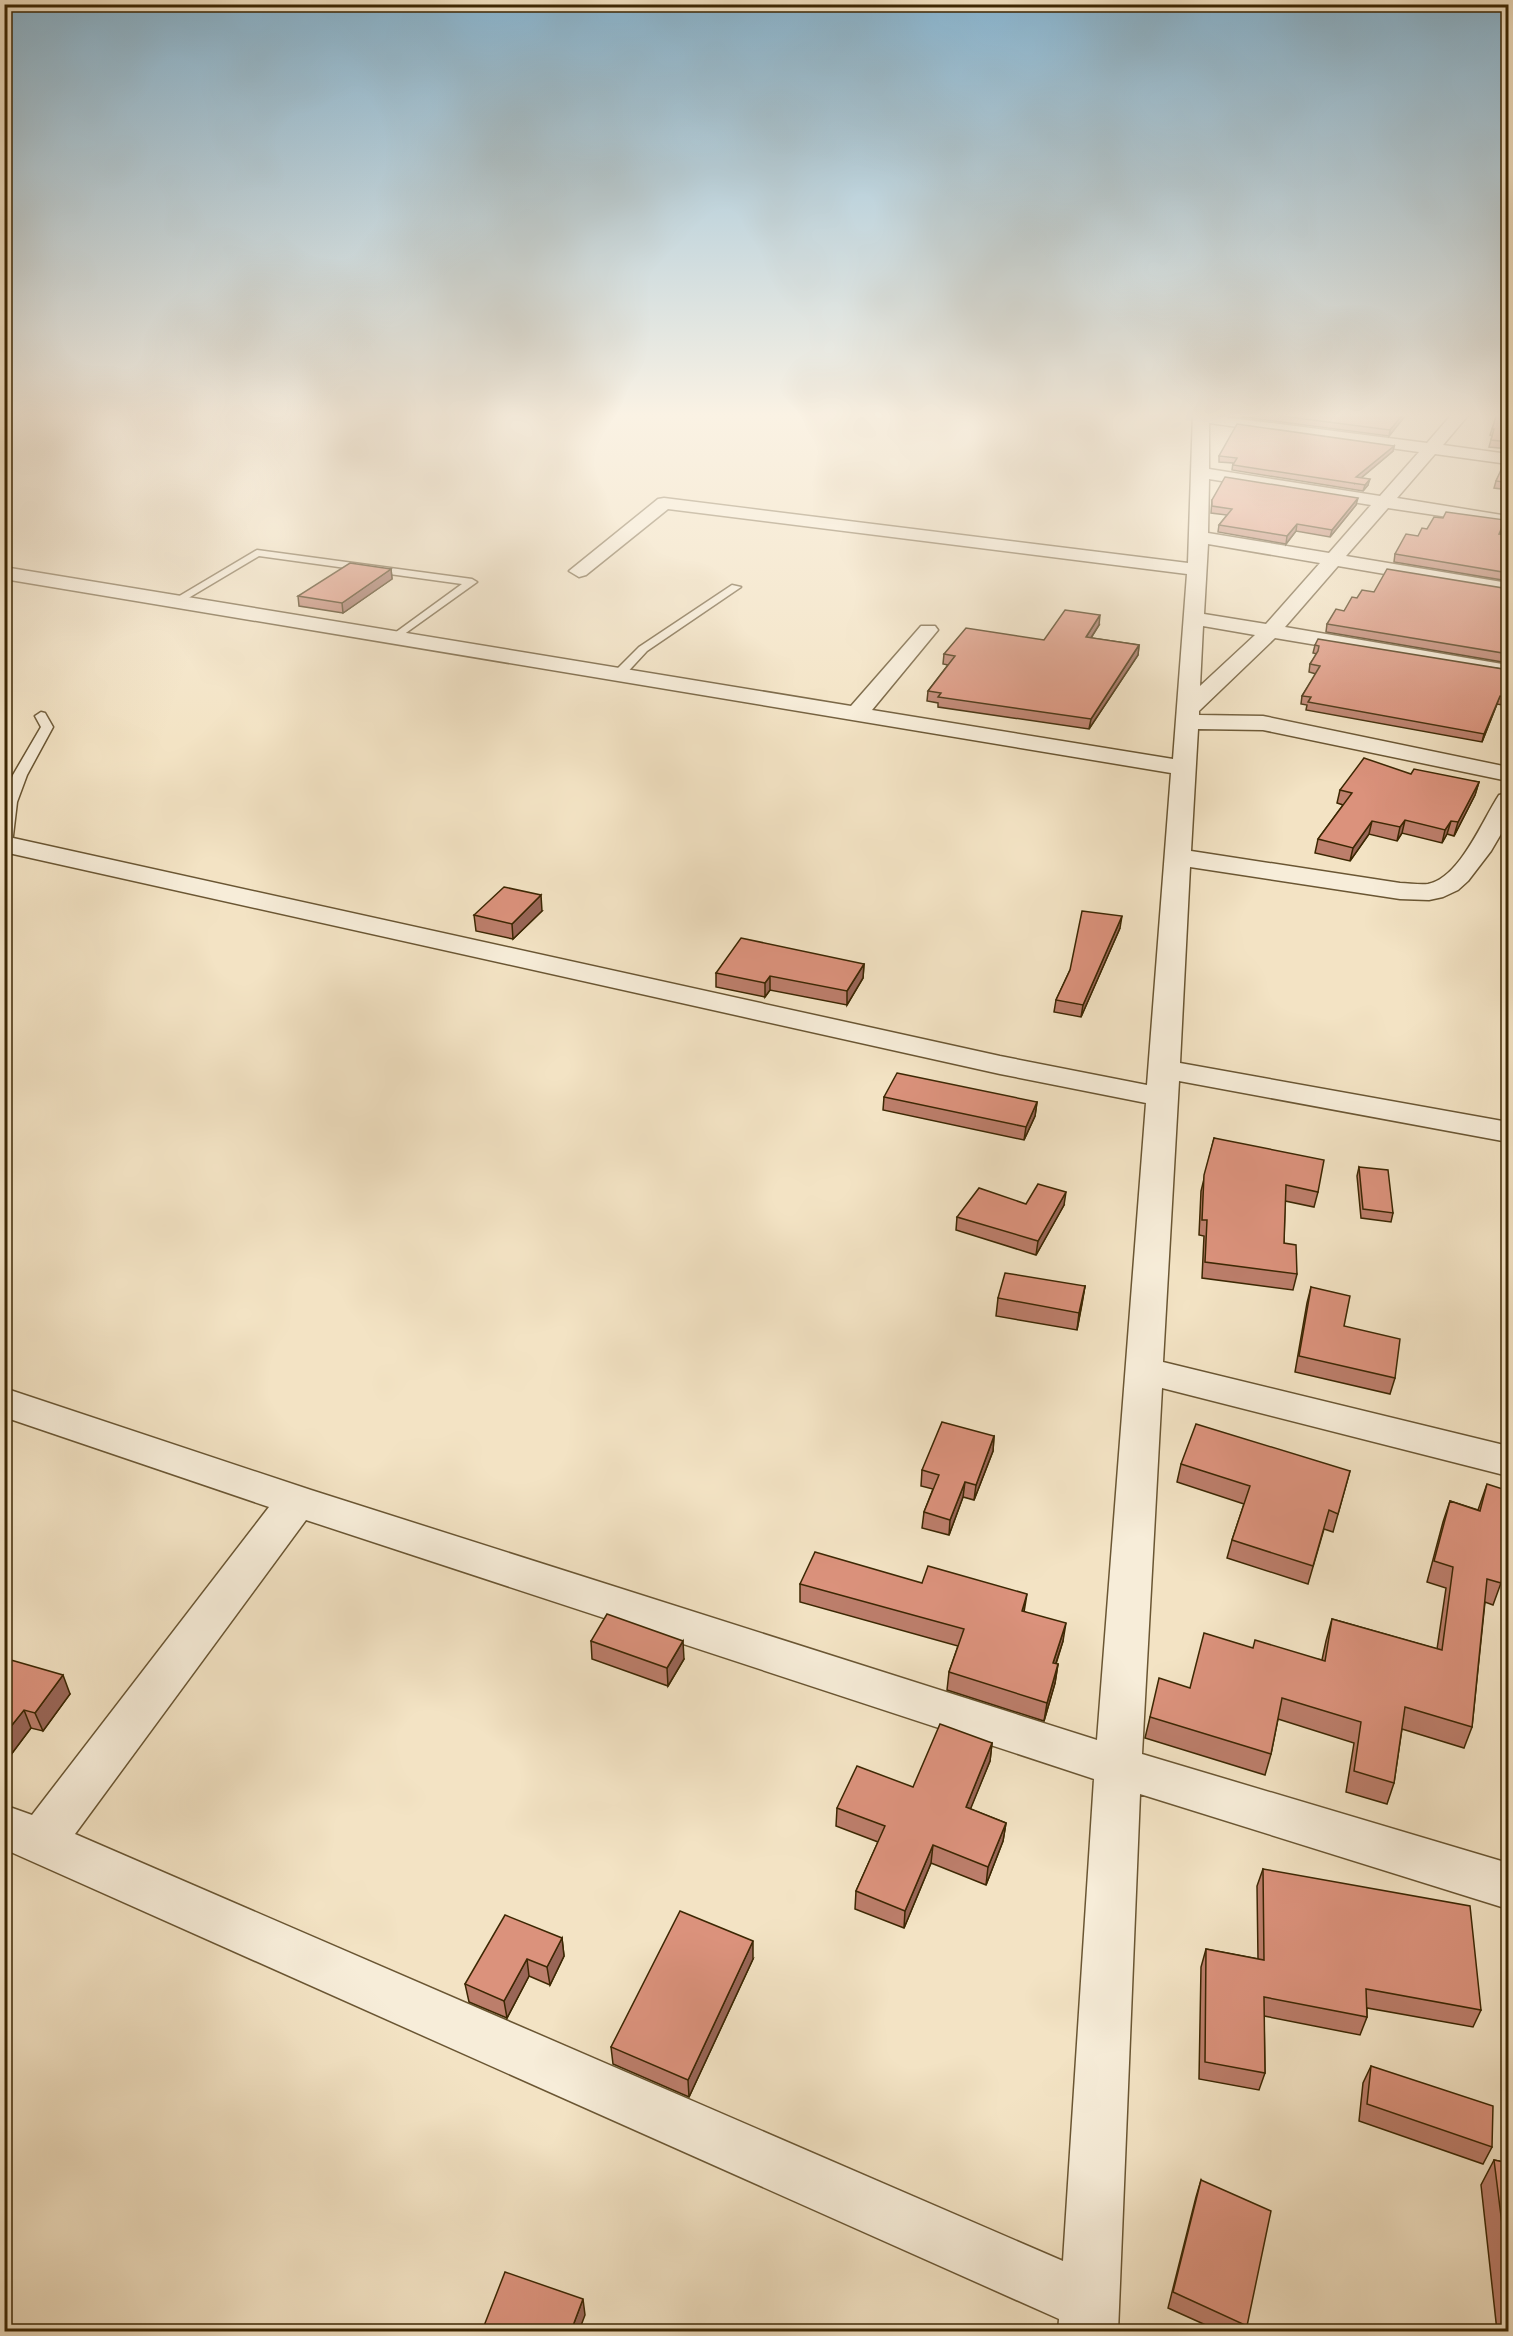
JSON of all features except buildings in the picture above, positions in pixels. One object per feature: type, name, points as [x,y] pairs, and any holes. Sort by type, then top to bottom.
[{"type":"street","points":[[579,571],[640,522]]},
{"type":"street","points":[[863,522],[1198,554],[1333,560],[1509,589]]},
{"type":"street","points":[[297,1502],[23,1834],[1089,2317],[1118,1767],[1199,522]]},
{"type":"street","points":[[1187,716],[1271,630],[1366,522]]},
{"type":"street","points":[[4,573],[1184,768]]},
{"type":"street","points":[[1194,618],[1509,671]]},
{"type":"street","points":[[855,715],[928,630]]},
{"type":"street","points":[[1187,716],[1263,723],[1509,774]]},
{"type":"street","points":[[1178,857],[1400,891],[1436,891],[1455,882],[1501,828],[1509,800]]},
{"type":"street","points":[[5,844],[1000,1065],[1162,1083],[1509,1132]]},
{"type":"street","points":[[1144,1370],[1509,1461]]},
{"type":"street","points":[[4,1401],[297,1502],[1118,1767],[1509,1886]]},
{"type":"lane","points":[[176,601],[257,553],[472,582],[396,637]]},
{"type":"lane","points":[[618,675],[643,649],[736,587]]},
{"type":"lane","points":[[5,844],[10,802],[20,775],[47,727],[40,716]]}]
